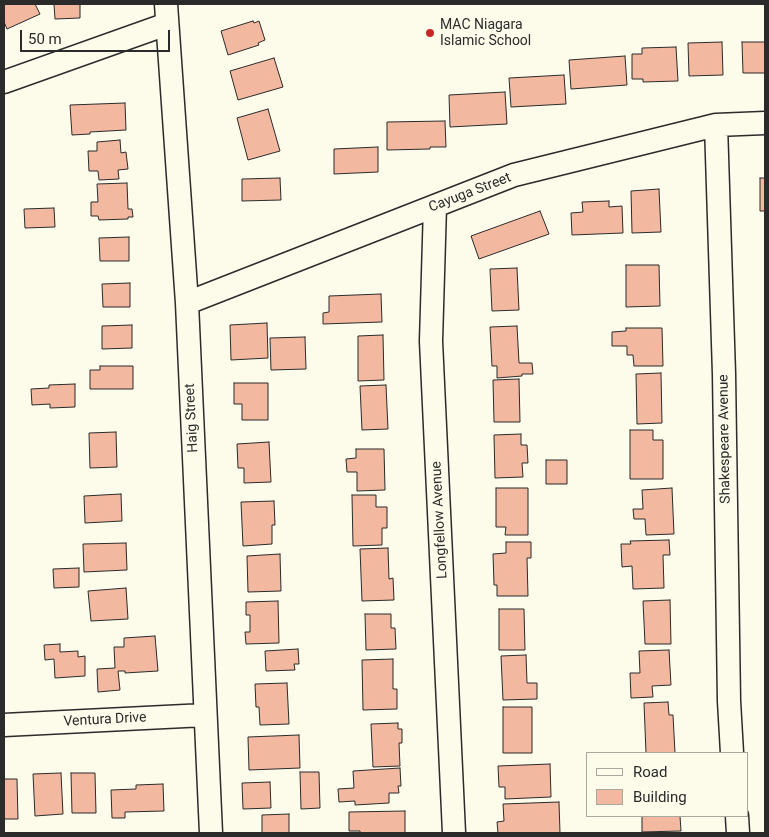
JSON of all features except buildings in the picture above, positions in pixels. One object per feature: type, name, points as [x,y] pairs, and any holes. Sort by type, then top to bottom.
[{"type":"street","points":[[4,82],[167,14]]},
{"type":"street","name":"Haig Street","points":[[167,14],[187,303],[211,833]]},
{"type":"street","name":"Cayuga Street","points":[[187,303],[514,175],[716,125],[765,124]]},
{"type":"street","name":"Shakespeare Avenue","points":[[716,125],[724,374],[729,701],[732,752]]},
{"type":"street","name":"Longfellow Avenue","points":[[435,206],[431,341],[454,833]]},
{"type":"street","name":"Ventura Drive","points":[[4,725],[206,715]]},
{"type":"street","points":[[737,817],[738,833]]},
{"type":"place","name":"MAC Niagara Islamic School","points":[[430,33]]}]
